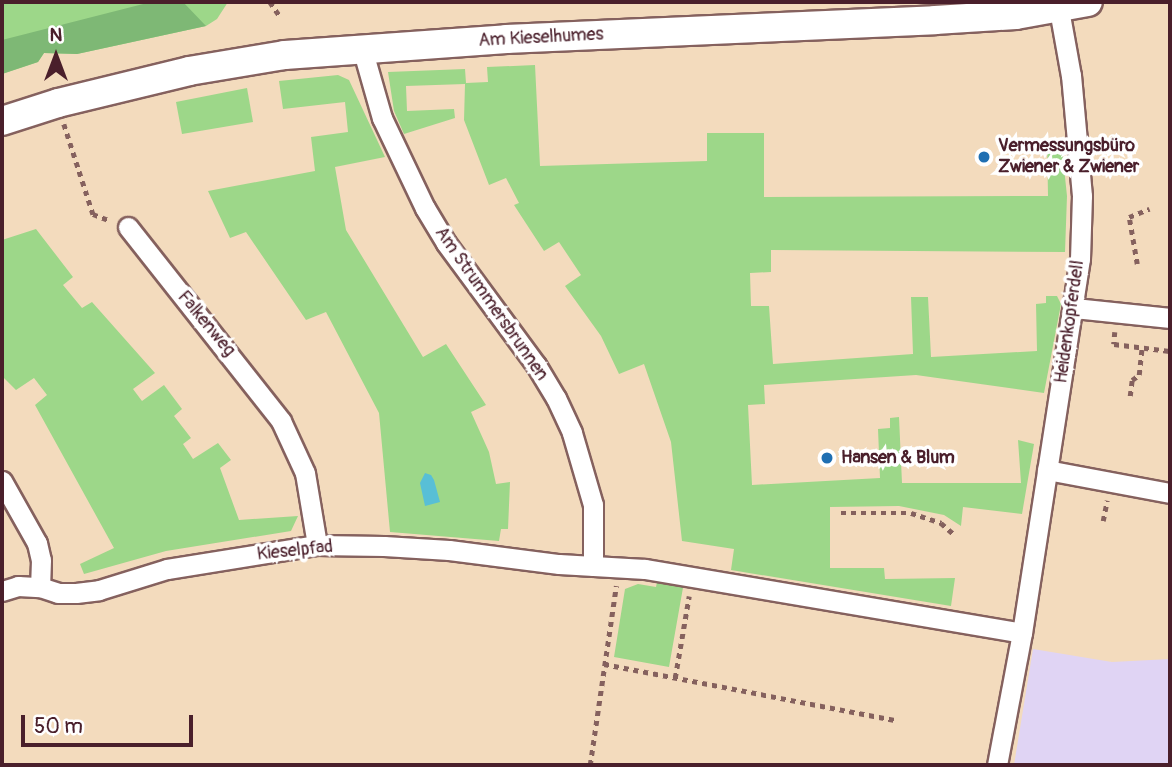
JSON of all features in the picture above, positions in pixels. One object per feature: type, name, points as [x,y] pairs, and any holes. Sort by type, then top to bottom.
[{"type":"street","name":"Am Kieselhumes","points":[[2,121],[58,103],[189,71],[266,57],[362,48],[832,27],[1016,15],[1088,2]]},
{"type":"street","name":"Heidenkopferdell","points":[[998,765],[1022,634],[1080,258],[1082,196],[1070,76],[1059,9]]},
{"type":"street","name":"Am Strummersbrunnen","points":[[362,48],[382,118],[425,208],[446,243],[536,365],[572,433],[593,505],[593,566]]},
{"type":"street","name":"Falkenweg","points":[[128,227],[281,421],[305,473],[317,545]]},
{"type":"street","points":[[1074,308],[1170,318]]},
{"type":"street","points":[[1047,470],[1170,493]]},
{"type":"street","points":[[2,481],[37,543],[41,560],[40,587]]},
{"type":"street","name":"Kieselpfad","points":[[2,591],[18,586],[40,587],[58,593],[99,590],[167,569],[317,545],[449,550],[593,566]]},
{"type":"street","points":[[593,566],[645,569],[1022,634]]},
{"type":"path","points":[[270,2],[279,15]]},
{"type":"path","points":[[65,127],[93,214],[128,227]]},
{"type":"path","points":[[1137,264],[1129,217],[1149,209]]},
{"type":"path","points":[[1130,396],[1132,380],[1139,375],[1142,348]]},
{"type":"path","points":[[841,513],[911,513],[928,517],[955,535]]},
{"type":"path","points":[[590,765],[618,568]]},
{"type":"path","points":[[675,678],[692,577]]},
{"type":"path","points":[[604,664],[895,720]]},
{"type":"shaded area","points":[[1033,649],[1112,662],[1170,659],[1170,765],[1014,765]]},
{"type":"green space","points":[[2,2],[228,2],[217,19],[206,26],[77,54],[44,53],[38,62],[2,74]]},
{"type":"green space","points":[[151,2],[183,2],[206,26],[77,54],[44,53],[38,62],[2,74],[2,40]]},
{"type":"green space","points":[[535,65],[540,166],[707,161],[707,133],[764,133],[764,197],[1048,196],[1047,138],[1061,139],[1067,196],[1065,252],[771,250],[771,272],[750,273],[751,306],[769,306],[773,364],[913,354],[911,297],[928,297],[931,357],[1037,351],[1036,304],[1046,303],[1046,296],[1057,296],[1061,304],[1044,393],[916,375],[764,385],[765,404],[748,405],[752,485],[880,478],[878,429],[890,428],[890,418],[899,417],[902,483],[1021,483],[1018,440],[1034,444],[1022,514],[963,507],[961,526],[944,515],[899,506],[830,507],[830,568],[884,568],[885,579],[955,578],[951,606],[731,570],[734,549],[682,541],[671,442],[644,364],[619,374],[601,336],[565,286],[581,275],[559,242],[544,251],[514,205],[519,203],[506,178],[489,185],[464,120],[465,84],[406,86],[407,111],[454,109],[455,118],[404,134],[394,111],[388,72],[465,69],[466,83],[488,82],[487,67]]},
{"type":"green space","points":[[338,75],[349,80],[385,157],[335,167],[346,230],[423,357],[446,344],[486,405],[471,412],[489,452],[496,484],[510,482],[508,529],[501,529],[499,541],[390,532],[379,413],[326,312],[306,320],[246,232],[230,238],[208,191],[315,171],[311,137],[348,132],[345,102],[283,109],[279,81]]},
{"type":"green space","points":[[247,88],[253,122],[182,134],[176,102]]},
{"type":"green space","points":[[36,229],[73,277],[63,285],[82,308],[92,302],[155,373],[133,389],[142,401],[164,385],[182,409],[174,416],[191,438],[183,444],[193,459],[218,443],[231,460],[220,468],[239,520],[298,516],[291,531],[166,551],[84,574],[80,564],[114,548],[35,405],[47,395],[34,378],[16,390],[2,376],[2,240]]},
{"type":"green space","points":[[658,577],[684,582],[669,667],[614,657],[625,589],[638,584],[656,587]]},
{"type":"water","points":[[425,473],[431,475],[434,480],[440,502],[425,506],[420,483]]},
{"type":"place","name":"Vermessungsbüro Zwiener & Zwiener","points":[[984,157]]},
{"type":"place","name":"Hansen & Blum","points":[[827,458]]}]
